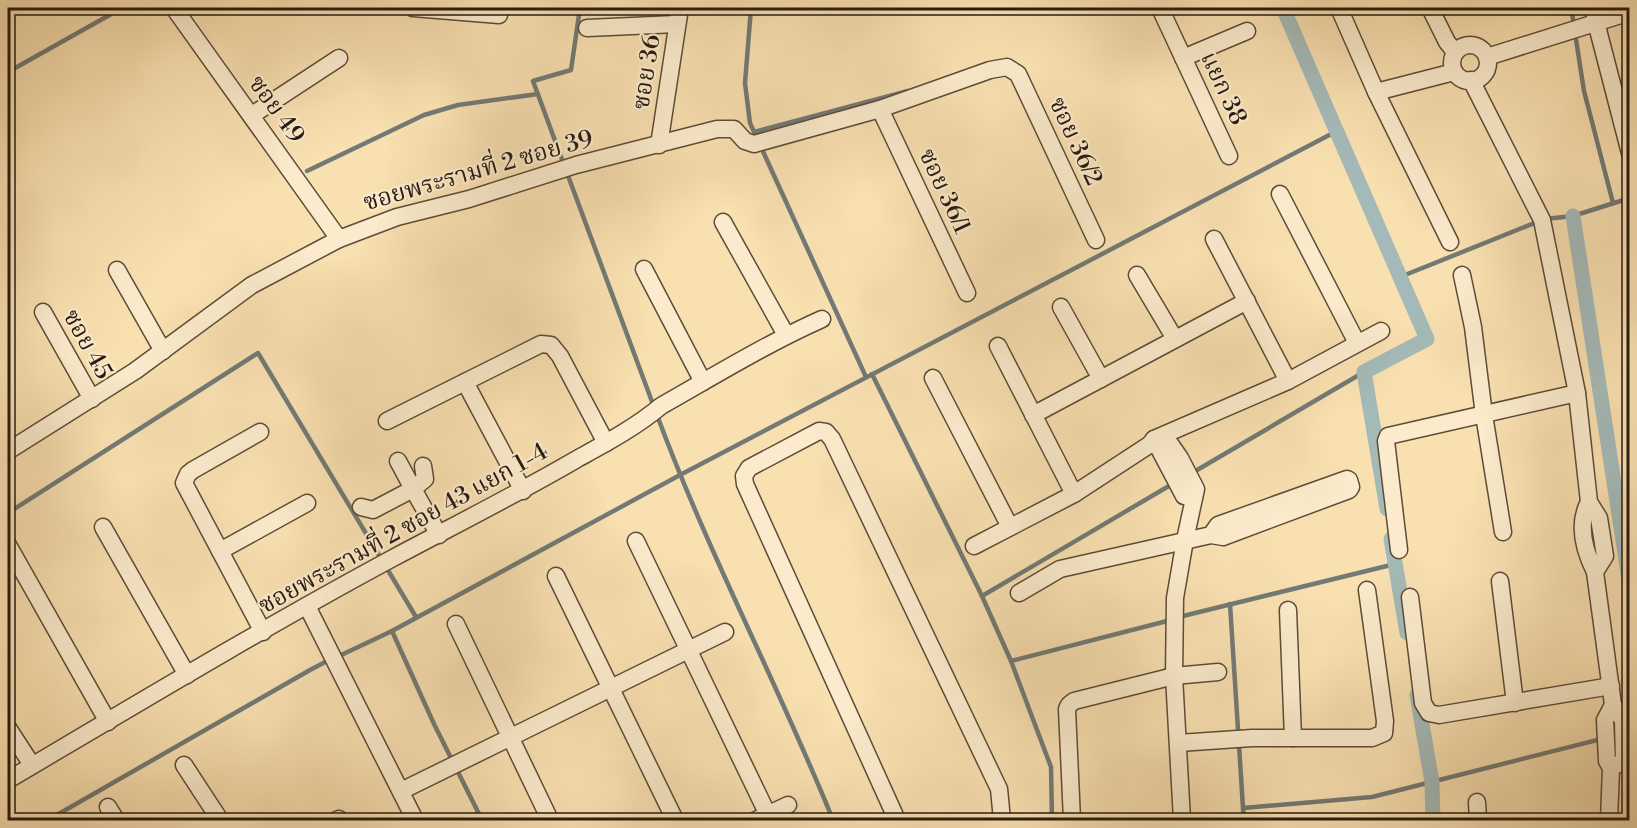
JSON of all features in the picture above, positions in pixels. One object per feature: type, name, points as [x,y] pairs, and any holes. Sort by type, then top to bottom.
[{"type":"street","name":"ซอย 49","points":[[174,8],[339,239]]},
{"type":"street","points":[[413,8],[499,15]]},
{"type":"street","name":"แยก 38","points":[[1160,8],[1229,156]]},
{"type":"street","points":[[1339,8],[1376,92],[1450,242]]},
{"type":"street","points":[[1430,8],[1447,42],[1455,52]]},
{"type":"street","points":[[1487,57],[1595,15],[1629,12]]},
{"type":"street","points":[[1595,15],[1629,153]]},
{"type":"street","points":[[587,28],[679,16]]},
{"type":"street","name":"ซอย 36","points":[[659,145],[679,16]]},
{"type":"street","points":[[1184,58],[1247,31]]},
{"type":"street","points":[[1469,45],[1483,50],[1487,57],[1485,73],[1471,80],[1459,77],[1454,72],[1452,58],[1455,52],[1469,45]]},
{"type":"street","points":[[252,115],[339,58]]},
{"type":"street","name":"ซอยพระรามที่ 2 ซอย 39","points":[[10,446],[92,399],[163,351],[252,285],[339,239],[397,217],[469,199],[569,167],[726,128],[734,129],[745,141],[754,144],[880,109],[990,70],[1007,67]]},
{"type":"street","name":"ซอย 36/2","points":[[1007,67],[1018,74],[1096,240]]},
{"type":"street","points":[[1376,92],[1454,72]]},
{"type":"street","points":[[1471,80],[1542,220],[1576,393],[1589,502],[1599,518],[1605,556],[1595,572]]},
{"type":"street","name":"ซอย 36/1","points":[[880,109],[967,293]]},
{"type":"street","points":[[1280,194],[1357,343]]},
{"type":"street","points":[[723,222],[786,335]]},
{"type":"street","points":[[1214,239],[1288,381]]},
{"type":"street","points":[[644,269],[704,382]]},
{"type":"street","points":[[117,270],[163,351]]},
{"type":"street","points":[[1462,274],[1473,327],[1484,415],[1503,532]]},
{"type":"street","points":[[1137,275],[1175,339]]},
{"type":"street","points":[[1033,415],[1247,301]]},
{"type":"street","points":[[1061,307],[1101,379]]},
{"type":"street","name":"ซอย 45","points":[[43,312],[92,399]]},
{"type":"street","name":"ซอยพระรามที่ 2 ซอย 43 แยก 1-4","points":[[8,780],[307,606],[522,491],[606,443],[648,417],[661,406],[786,335],[822,319]]},
{"type":"street","points":[[974,546],[1074,494],[1159,437],[1288,381],[1381,330]]},
{"type":"street","points":[[387,421],[542,344],[551,345],[560,356],[606,443]]},
{"type":"street","points":[[998,346],[1074,494]]},
{"type":"street","points":[[933,378],[1010,527]]},
{"type":"street","points":[[465,382],[522,491]]},
{"type":"street","points":[[1399,550],[1386,441],[1388,436],[1576,393]]},
{"type":"street","points":[[897,820],[745,484],[744,476],[749,468],[819,431],[826,432],[832,439],[999,789],[1002,820]]},
{"type":"street","points":[[260,432],[185,478],[187,491],[263,632]]},
{"type":"street","points":[[1159,437],[1191,494],[1175,598],[1174,676],[1182,820]]},
{"type":"street","points":[[398,460],[439,535]]},
{"type":"street","points":[[362,507],[373,510],[413,489],[425,479],[423,466]]},
{"type":"street","points":[[1018,593],[1060,569],[1185,540],[1211,535],[1223,537],[1349,490],[1351,487],[1349,480],[1218,525],[1211,535]]},
{"type":"street","points":[[1589,502],[1583,513],[1582,524],[1586,555],[1595,572],[1613,705],[1623,720],[1614,758],[1609,820]]},
{"type":"street","points":[[220,551],[307,503]]},
{"type":"street","points":[[103,527],[187,675]]},
{"type":"street","points":[[636,541],[689,650],[762,818],[788,805]]},
{"type":"street","points":[[8,545],[108,722]]},
{"type":"street","points":[[556,576],[675,820]]},
{"type":"street","points":[[1500,581],[1515,703]]},
{"type":"street","points":[[1179,743],[1252,738],[1372,738],[1384,733],[1385,721],[1367,590]]},
{"type":"street","points":[[1410,597],[1423,703],[1429,713],[1439,715],[1611,686]]},
{"type":"street","points":[[307,606],[415,820]]},
{"type":"street","points":[[1288,610],[1293,738]]},
{"type":"street","points":[[456,624],[550,820]]},
{"type":"street","points":[[401,791],[725,632]]},
{"type":"street","points":[[1072,820],[1067,709],[1069,705],[1074,701],[1174,676],[1218,672]]},
{"type":"street","points":[[1613,705],[1605,720],[1614,758]]},
{"type":"street","points":[[8,728],[32,765]]},
{"type":"street","points":[[184,765],[220,820]]},
{"type":"street","points":[[1477,802],[1478,820]]},
{"type":"waterway","points":[[8,72],[122,8]]},
{"type":"waterway","points":[[564,165],[533,81],[571,70],[580,8]]},
{"type":"waterway","points":[[751,8],[745,83],[750,123],[866,377]]},
{"type":"waterway","points":[[1283,8],[1427,339],[1364,372],[1387,509]]},
{"type":"waterway","points":[[1571,8],[1574,25]]},
{"type":"waterway","points":[[1575,33],[1584,91],[1613,203]]},
{"type":"waterway","points":[[754,132],[908,91]]},
{"type":"waterway","points":[[307,171],[424,115],[458,105],[538,94]]},
{"type":"waterway","points":[[337,657],[392,631],[680,475],[1337,131]]},
{"type":"waterway","points":[[567,173],[654,407]]},
{"type":"waterway","points":[[1545,219],[1573,216],[1630,198]]},
{"type":"waterway","points":[[1573,216],[1630,586]]},
{"type":"waterway","points":[[1400,277],[1537,222]]},
{"type":"waterway","points":[[8,513],[258,353],[416,617]]},
{"type":"waterway","points":[[1192,473],[1364,372]]},
{"type":"waterway","points":[[872,374],[982,596],[1011,661],[1051,767],[1052,820]]},
{"type":"waterway","points":[[657,415],[698,517],[833,820]]},
{"type":"waterway","points":[[982,596],[1174,483]]},
{"type":"waterway","points":[[1391,539],[1407,633]]},
{"type":"waterway","points":[[1179,617],[1395,564]]},
{"type":"waterway","points":[[1230,604],[1243,808],[1372,797],[1621,734]]},
{"type":"waterway","points":[[1011,661],[1171,620]]},
{"type":"waterway","points":[[392,631],[434,724],[482,820]]},
{"type":"waterway","points":[[48,820],[329,660]]},
{"type":"waterway","points":[[1417,695],[1432,782],[1433,820]]},
{"type":"waterway","points":[[1243,808],[1244,820]]}]
